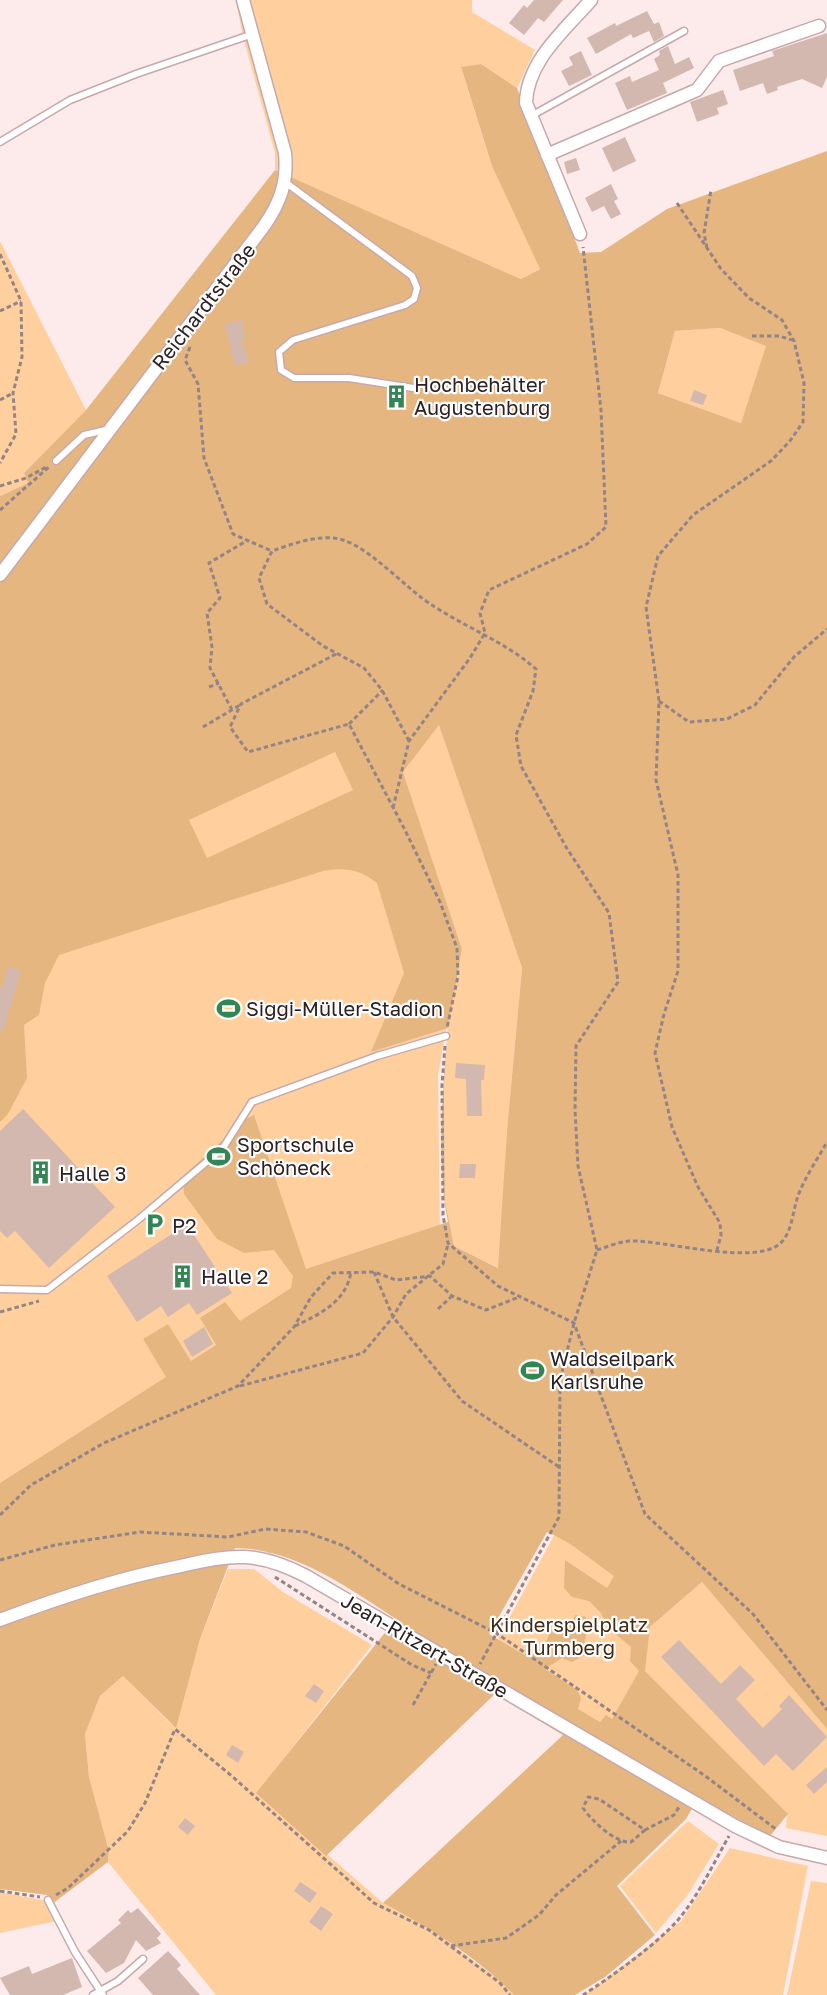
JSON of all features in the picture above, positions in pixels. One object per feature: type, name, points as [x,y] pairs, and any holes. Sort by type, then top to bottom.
[{"type":"street","name":"Reichardtstraße","points":[[0,575],[274,213],[285,182],[285,153],[243,0]]},
{"type":"street","points":[[580,234],[526,103],[531,73],[540,59],[591,0]]},
{"type":"street","points":[[547,155],[698,90],[719,61],[819,26]]},
{"type":"street","name":"Jean-Ritzert-Straße","points":[[0,1620],[79,1590],[140,1574],[226,1558],[245,1557],[273,1562],[306,1576],[735,1826],[779,1847],[827,1858]]},
{"type":"lane","points":[[531,116],[684,31]]},
{"type":"lane","points":[[0,142],[70,100],[136,74],[254,34]]},
{"type":"lane","points":[[285,182],[412,276],[417,288],[414,299],[405,305],[293,340],[279,352],[281,370],[294,378],[349,378],[413,388]]},
{"type":"lane","points":[[53,463],[84,435],[110,428]]},
{"type":"lane","points":[[0,1289],[47,1290],[139,1219],[223,1148],[252,1102],[377,1056],[446,1036]]},
{"type":"lane","points":[[48,1900],[102,1993]]},
{"type":"lane","points":[[93,1995],[102,1993],[143,1959]]},
{"type":"path","points":[[708,249],[704,233],[711,190]]},
{"type":"path","points":[[677,203],[721,269],[742,291],[782,320],[794,341],[804,383],[803,422],[790,441],[771,461],[693,515],[658,556],[646,607],[659,701],[656,780],[678,875],[678,971],[664,1014],[655,1053],[672,1127],[698,1187],[720,1223],[721,1235],[717,1250]]},
{"type":"path","points":[[393,808],[409,741],[485,633],[480,613],[489,590],[587,544],[606,527],[601,410],[587,262],[580,234]]},
{"type":"path","points":[[0,254],[21,301],[22,357],[13,393],[16,434],[0,463]]},
{"type":"path","points":[[0,311],[21,301]]},
{"type":"path","points":[[752,336],[779,336],[794,341]]},
{"type":"path","points":[[185,343],[190,347],[185,360],[198,384],[204,458],[233,534],[272,551]]},
{"type":"path","points":[[0,400],[13,393]]},
{"type":"path","points":[[0,486],[26,478],[53,463]]},
{"type":"path","points":[[0,510],[53,463]]},
{"type":"path","points":[[409,741],[383,690],[364,668],[336,654],[267,604],[259,578],[272,551],[303,539],[342,540],[369,557],[434,607],[485,633],[517,653],[536,669],[533,691],[516,735],[521,766],[566,847],[609,913],[618,982],[576,1046],[575,1110],[578,1166],[597,1250],[574,1323],[560,1380],[559,1517],[475,1674]]},
{"type":"path","points":[[232,710],[210,668],[212,647],[207,613],[220,598],[209,563],[248,540]]},
{"type":"path","points":[[659,701],[689,722],[727,719],[755,705],[794,657],[827,628]]},
{"type":"path","points":[[203,727],[336,654]]},
{"type":"path","points":[[209,687],[219,683]]},
{"type":"path","points":[[244,703],[230,727],[248,752],[349,724],[383,690]]},
{"type":"path","points":[[0,1515],[31,1485],[104,1443],[238,1386],[363,1353],[393,1317],[406,1294],[443,1264],[447,1256],[448,1243],[442,1203],[442,1084],[446,1036],[458,976],[457,948],[440,902],[349,724]]},
{"type":"path","points":[[597,1250],[627,1241],[673,1244],[706,1252],[717,1250],[747,1254],[772,1251],[784,1240],[797,1197],[827,1142]]},
{"type":"path","points":[[448,1243],[498,1286],[574,1323],[645,1514],[753,1614],[827,1710]]},
{"type":"path","points":[[294,1327],[329,1310],[349,1285],[351,1272]]},
{"type":"path","points":[[238,1386],[294,1327],[311,1297],[333,1273],[374,1272],[396,1280],[430,1276],[452,1296],[486,1310],[520,1297]]},
{"type":"path","points":[[374,1272],[393,1317],[462,1401],[558,1467]]},
{"type":"path","points":[[438,1309],[452,1296]]},
{"type":"path","points":[[273,1562],[271,1574],[283,1584],[412,1665],[431,1673]]},
{"type":"path","points":[[496,1633],[704,1775],[784,1835]]},
{"type":"path","points":[[413,1705],[442,1655]]},
{"type":"path","points":[[0,1891],[48,1900],[68,1888],[128,1831],[145,1803],[175,1729],[233,1777],[374,1903],[429,1930],[500,1983],[510,1995]]},
{"type":"path","points":[[645,1830],[599,1799],[588,1797],[583,1808],[589,1817],[621,1841],[631,1842],[645,1830],[674,1815],[686,1798]]},
{"type":"path","points":[[583,1995],[607,1979],[677,1920],[695,1897],[735,1826]]},
{"type":"path","points":[[451,1946],[506,1938],[539,1915],[556,1895],[621,1841]]},
{"type":"green space","points":[[236,0],[472,0],[472,12],[535,50],[517,88],[481,64],[461,68],[492,166],[541,268],[521,279],[275,170],[275,153],[242,33]]},
{"type":"green space","name":"Kinderspielplatz Turmberg","points":[[481,64],[517,88],[580,253],[601,252],[667,209],[827,151],[827,1729],[702,1582],[650,1627],[645,1671],[788,1814],[770,1836],[698,1798],[686,1819],[617,1886],[655,1935],[605,1977],[575,1995],[514,1995],[485,1968],[452,1944],[383,1903],[563,1735],[495,1694],[326,1856],[256,1793],[396,1619],[320,1572],[279,1555],[257,1550],[235,1548],[200,1639],[176,1728],[123,1676],[100,1696],[85,1734],[89,1777],[109,1851],[108,1862],[52,1904],[47,1895],[0,1889],[0,1483],[166,1377],[143,1339],[168,1324],[191,1361],[216,1345],[200,1318],[225,1302],[240,1321],[291,1288],[293,1276],[274,1250],[244,1253],[217,1239],[184,1194],[183,1176],[246,1119],[254,1115],[306,1269],[448,1222],[444,1199],[441,1151],[443,1101],[448,1028],[371,1052],[404,973],[377,883],[352,870],[323,871],[59,955],[45,983],[39,1015],[24,1025],[27,1078],[8,1114],[0,1122],[0,496],[28,483],[24,473],[86,410],[275,170],[521,279],[540,269],[492,166],[461,67]],"holes":[[[720,328],[766,346],[741,423],[658,393],[675,331]],[[439,725],[522,968],[507,1130],[498,1268],[454,1246],[445,1201],[444,1089],[448,1028],[462,949],[403,772]],[[335,752],[353,790],[207,858],[189,820]],[[547,1532],[573,1546],[614,1576],[607,1588],[565,1560],[564,1588],[572,1597],[589,1601],[601,1613],[610,1630],[631,1647],[630,1661],[639,1671],[612,1719],[606,1715],[600,1722],[578,1709],[581,1698],[577,1690],[545,1669],[562,1658],[572,1662],[585,1655],[586,1617],[575,1615],[570,1625],[550,1630],[542,1647],[528,1657],[489,1634]]]},
{"type":"green space","points":[[0,241],[86,410],[24,473],[28,483],[0,496]]},
{"type":"green space","points":[[720,328],[767,346],[741,423],[658,393],[675,331]]},
{"type":"green space","points":[[439,724],[522,968],[507,1130],[499,1268],[454,1246],[445,1201],[444,1089],[448,1028],[462,949],[403,772]]},
{"type":"green space","name":"Sportschule Schöneck","points":[[343,731],[453,988],[438,1076],[440,1235],[0,1514],[0,963],[246,760]]},
{"type":"green space","name":"Kinderspielplatz Turmberg","points":[[574,1499],[650,1627],[702,1582],[827,1729],[827,1836],[786,1828],[787,1814],[607,1729],[489,1655]]},
{"type":"green space","points":[[228,1569],[254,1569],[283,1592],[372,1645],[257,1793],[383,1903],[430,1928],[499,1980],[514,1995],[216,1995],[108,1862],[109,1851],[89,1777],[85,1734],[100,1696],[123,1676],[172,1725],[200,1639]]},
{"type":"green space","points":[[688,1821],[719,1844],[687,1896],[656,1933],[620,1886]]},
{"type":"green space","points":[[730,1848],[808,1866],[783,1995],[585,1995],[681,1921]]},
{"type":"green space","points":[[811,1881],[827,1883],[827,1995],[787,1995]]},
{"type":"green space","points":[[0,1892],[47,1901],[57,1921],[0,1933]]},
{"type":"building","points":[[534,0],[563,0],[544,22],[538,18],[524,35],[509,23],[524,5],[527,8]]},
{"type":"building","points":[[647,11],[654,24],[659,22],[664,36],[654,42],[649,31],[633,38],[631,34],[596,54],[587,38],[615,23],[616,26]]},
{"type":"building","points":[[827,33],[827,77],[822,88],[802,79],[777,87],[778,90],[767,94],[763,83],[740,91],[733,70],[774,56],[772,51]]},
{"type":"building","points":[[668,46],[675,64],[689,57],[694,68],[663,83],[667,93],[627,110],[615,83],[630,76],[632,82],[659,70],[654,59],[660,55],[659,51]]},
{"type":"building","points":[[581,51],[592,75],[569,86],[561,71],[573,65],[569,57]]},
{"type":"building","points":[[723,90],[728,104],[717,108],[719,114],[697,122],[690,102]]},
{"type":"building","points":[[625,137],[636,161],[613,172],[602,148]]},
{"type":"building","points":[[576,158],[580,170],[567,174],[564,162]]},
{"type":"building","points":[[611,184],[618,199],[614,201],[621,214],[611,219],[604,206],[592,212],[585,198]]},
{"type":"building","points":[[241,320],[246,338],[241,339],[249,362],[235,366],[225,324]]},
{"type":"building","name":"Hochbehälter Augustenburg","points":[[387,389],[405,392],[403,404],[385,401]]},
{"type":"building","points":[[694,390],[707,395],[703,405],[690,401]]},
{"type":"building","points":[[8,967],[21,970],[3,1032],[0,1032],[0,986],[3,987]]},
{"type":"building","points":[[456,1063],[485,1065],[484,1080],[481,1080],[482,1116],[467,1116],[466,1079],[455,1078]]},
{"type":"building","name":"Halle 3","points":[[23,1109],[115,1207],[49,1268],[15,1231],[7,1238],[0,1231],[0,1131]]},
{"type":"building","points":[[460,1164],[476,1164],[475,1178],[459,1178]]},
{"type":"building","name":"Halle 2","points":[[187,1224],[232,1293],[197,1315],[189,1303],[168,1317],[161,1306],[137,1322],[107,1276]]},
{"type":"building","points":[[204,1327],[213,1344],[192,1357],[183,1341]]},
{"type":"building","points":[[679,1640],[721,1684],[740,1665],[755,1680],[736,1699],[763,1728],[782,1709],[779,1706],[789,1695],[827,1737],[793,1771],[776,1754],[764,1766],[661,1657]]},
{"type":"building","points":[[314,1684],[324,1691],[316,1703],[305,1696]]},
{"type":"building","points":[[232,1745],[244,1752],[238,1763],[226,1755]]},
{"type":"building","points":[[827,1767],[827,1782],[814,1794],[806,1785]]},
{"type":"building","points":[[185,1818],[195,1826],[188,1835],[178,1827]]},
{"type":"building","points":[[300,1882],[317,1893],[310,1903],[294,1891]]},
{"type":"building","points":[[321,1906],[333,1914],[321,1931],[309,1922]]},
{"type":"building","points":[[138,1908],[161,1934],[157,1938],[161,1943],[146,1951],[136,1940],[124,1963],[106,1973],[87,1951],[121,1923],[118,1920],[128,1910],[131,1913]]},
{"type":"building","points":[[168,1951],[181,1965],[177,1969],[200,1995],[153,1995],[138,1978]]},
{"type":"building","points":[[72,1958],[82,1987],[63,1995],[10,1995],[0,1978],[29,1966],[32,1974]]},
{"type":"place","name":"Hochbehälter Augustenburg","points":[[396,396]]},
{"type":"place","name":"Siggi-Müller-Stadion","points":[[228,1008]]},
{"type":"place","name":"Sportschule Schöneck","points":[[219,1156]]},
{"type":"place","name":"Halle 3","points":[[41,1173]]},
{"type":"place","name":"P2","points":[[154,1225]]},
{"type":"place","name":"Halle 2","points":[[183,1276]]},
{"type":"place","name":"Waldseilpark Karlsruhe","points":[[532,1370]]}]
